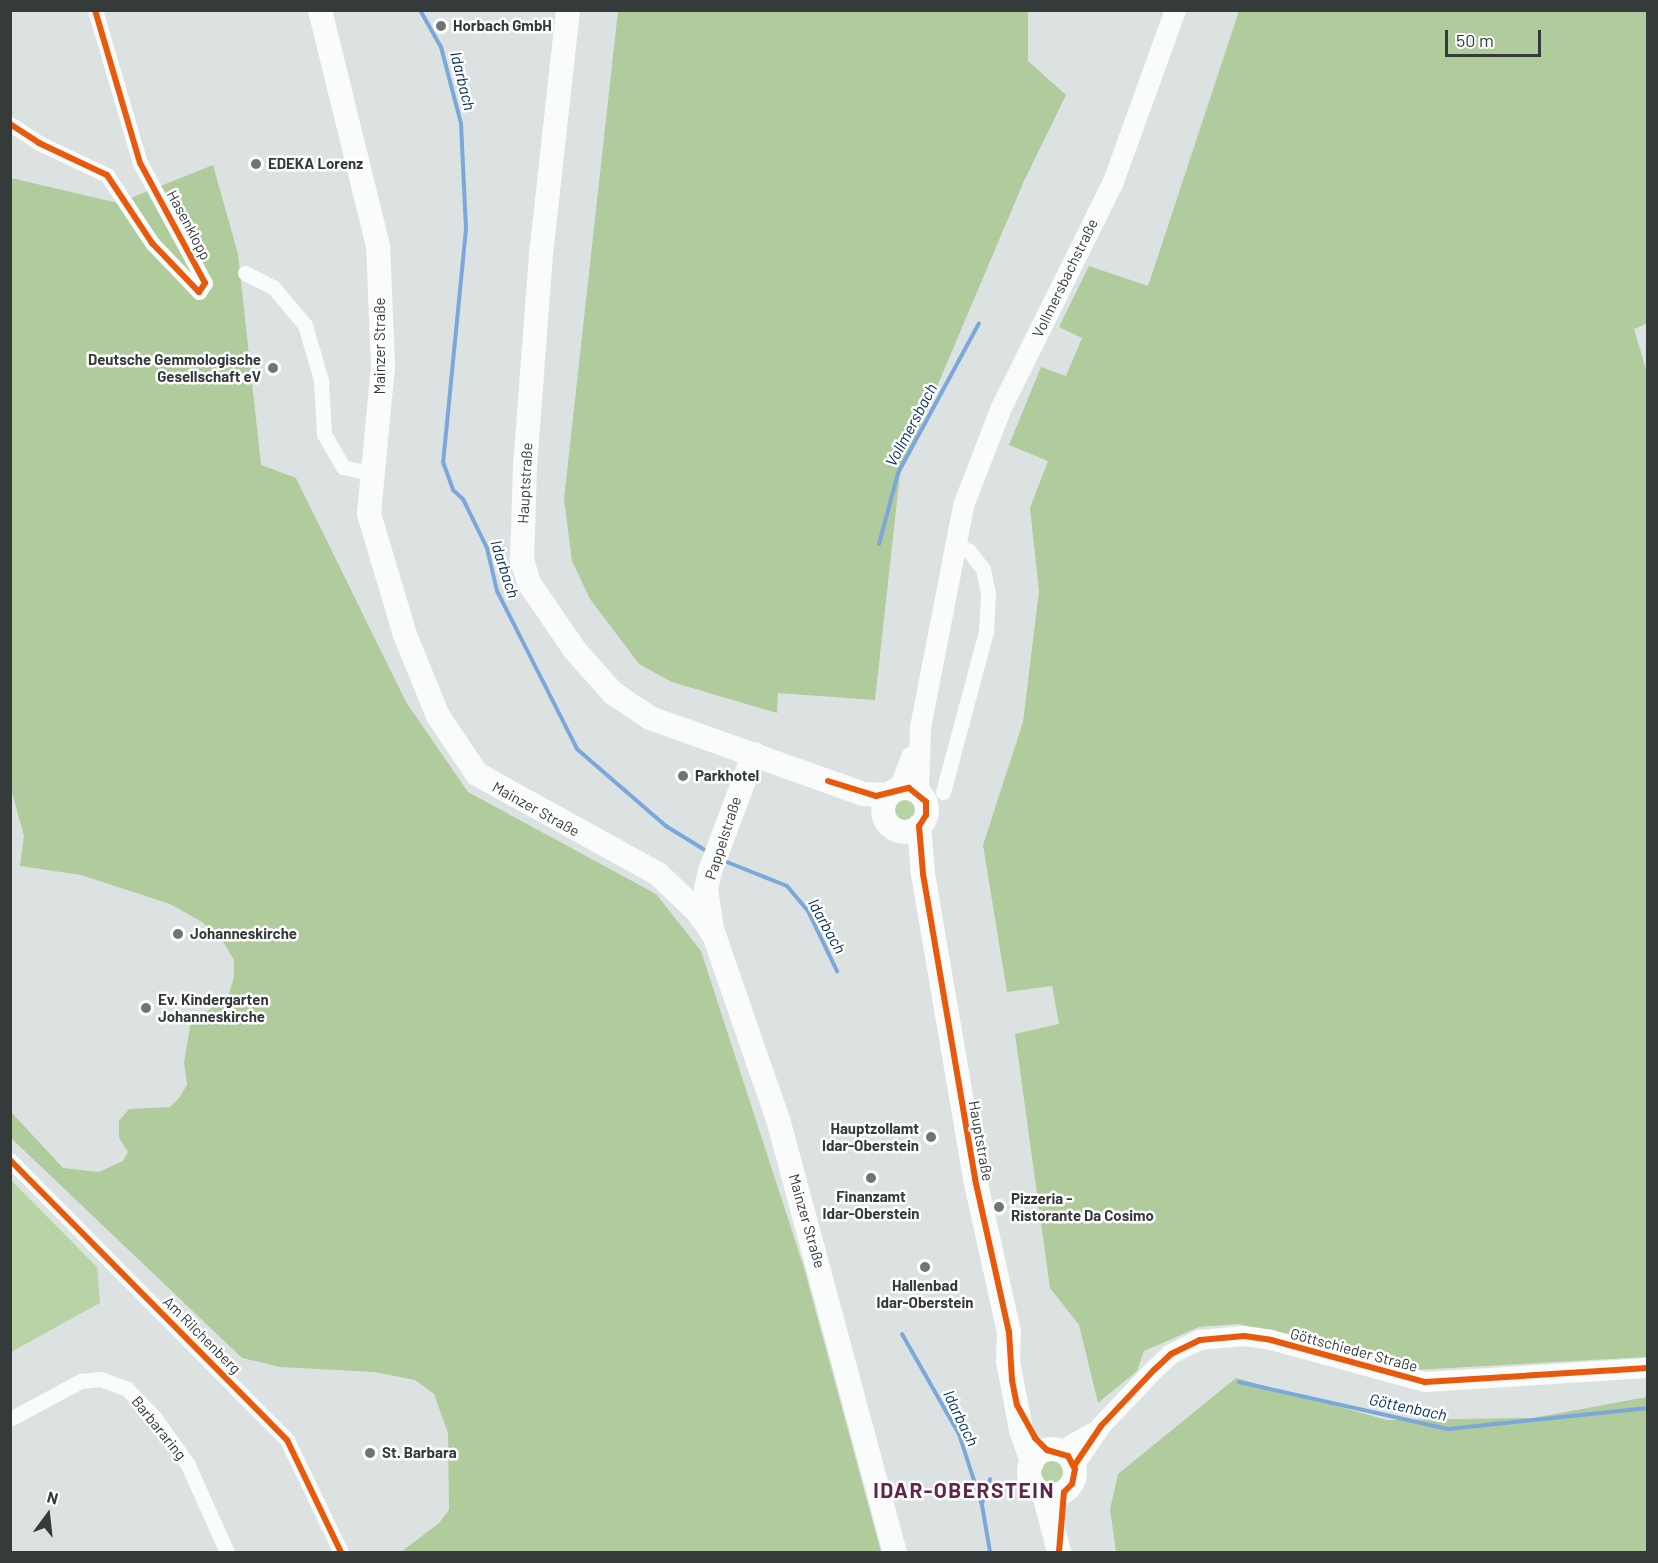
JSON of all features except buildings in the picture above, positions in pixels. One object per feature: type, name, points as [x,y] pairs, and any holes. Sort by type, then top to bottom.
[{"type":"main road","name":"Mainzer Straße","points":[[320,10],[378,246],[383,366],[370,472],[369,514],[380,558],[425,686],[464,760],[510,795],[658,874],[696,910],[714,934],[779,1123],[895,1552]]},
{"type":"main road","name":"Hauptstraße","points":[[568,10],[525,467],[524,571],[568,641],[613,693],[666,727],[754,754],[901,808],[923,874],[975,1179],[1009,1332],[1008,1361],[1017,1405],[1053,1457]]},
{"type":"main road","name":"Vollmersbachstraße","points":[[901,808],[920,727],[953,544],[981,452],[1113,181],[1175,10]]},
{"type":"main road","name":"Pappelstraße","points":[[714,934],[706,889],[715,854],[754,754]]},
{"type":"main road","name":"Pappelstraße","points":[[658,874],[706,889]]},
{"type":"main road","points":[[1053,1457],[1074,1481],[1054,1493],[1030,1481],[1053,1457]]},
{"type":"main road","points":[[1054,1493],[1058,1550]]},
{"type":"street","name":"Hasenklopp","points":[[10,124],[39,143],[107,175],[152,243],[199,292],[205,284],[140,163],[95,10]]},
{"type":"street","points":[[562,76],[575,50],[578,10]]},
{"type":"street","points":[[245,273],[273,287],[305,326],[321,380],[324,434],[343,467],[370,472]]},
{"type":"street","points":[[943,792],[986,632],[988,593],[983,569],[969,551],[953,544]]},
{"type":"street","name":"Am Rilchenberg","points":[[10,1160],[286,1440],[341,1552]]},
{"type":"street","name":"Göttschieder Straße","points":[[1053,1457],[1101,1426],[1171,1354],[1200,1340],[1221,1336],[1271,1340],[1425,1382],[1647,1368]]},
{"type":"street","name":"Barbararing","points":[[10,1419],[81,1381],[100,1379],[117,1384],[154,1417],[188,1463],[227,1552]]},
{"type":"green space","points":[[618,11],[1028,11],[1028,61],[1066,95],[1024,181],[900,474],[875,700],[778,693],[777,713],[672,682],[639,664],[590,599],[572,561],[564,499]]},
{"type":"green space","points":[[1239,11],[1647,11],[1648,323],[1634,329],[1648,376],[1647,1357],[1414,1370],[1239,1324],[1199,1327],[1144,1351],[1137,1371],[1098,1403],[1079,1325],[1050,1288],[1015,1034],[1059,1024],[1052,986],[1007,992],[983,845],[1023,722],[1039,591],[1030,508],[1048,461],[1009,445],[1041,367],[1066,376],[1082,338],[1059,327],[1089,266],[1148,286]]},
{"type":"green space","points":[[213,165],[238,254],[261,465],[296,478],[406,702],[468,792],[656,894],[701,951],[804,1268],[881,1552],[401,1552],[439,1523],[449,1510],[448,1433],[434,1394],[415,1380],[375,1372],[280,1367],[242,1358],[11,1138],[11,1112],[63,1168],[99,1172],[123,1161],[128,1152],[119,1138],[119,1121],[129,1109],[170,1107],[179,1098],[187,1085],[184,1062],[191,1022],[228,997],[234,977],[234,960],[223,942],[202,922],[170,904],[81,875],[20,866],[24,836],[11,789],[11,178],[118,203]]},
{"type":"green space","points":[[904,797],[913,801],[917,810],[913,819],[904,823],[895,819],[891,810],[895,801]]},
{"type":"green space","points":[[10,1179],[97,1267],[100,1303],[11,1352]]},
{"type":"green space","points":[[1236,1378],[1387,1420],[1533,1418],[1647,1397],[1647,1552],[1116,1552],[1110,1509],[1118,1474]]},
{"type":"green space","points":[[1052,1461],[1061,1465],[1065,1474],[1061,1483],[1052,1487],[1043,1483],[1039,1474],[1043,1465]]},
{"type":"waterway","name":"Idarbach","points":[[420,10],[441,47],[461,123],[466,229],[443,462],[453,490],[463,499],[487,548],[497,591],[577,749],[666,826],[708,852]]},
{"type":"waterway","name":"Vollmersbach","points":[[879,544],[898,473],[979,323]]},
{"type":"waterway","name":"Idarbach","points":[[722,860],[787,886],[808,911],[837,971]]},
{"type":"waterway","name":"Idarbach","points":[[902,1334],[959,1434],[982,1505],[990,1552]]},
{"type":"waterway","name":"Göttenbach","points":[[1239,1382],[1448,1429],[1648,1408]]},
{"type":"waterway","name":"Göttenbach","points":[[982,1504],[990,1479]]},
{"type":"cycle path","points":[[10,124],[39,143],[107,175],[152,243],[199,292],[205,283],[140,163],[95,10]]},
{"type":"cycle path","points":[[828,781],[876,796],[909,788],[926,802],[926,815],[919,826],[923,874],[975,1179],[1009,1332],[1012,1380],[1017,1405],[1035,1438],[1047,1450],[1068,1456],[1075,1469],[1072,1484],[1064,1492],[1059,1552]]},
{"type":"cycle path","points":[[10,1160],[287,1440],[341,1552]]},
{"type":"cycle path","points":[[1074,1466],[1101,1426],[1154,1370],[1171,1354],[1200,1340],[1244,1336],[1271,1340],[1425,1382],[1648,1368]]},
{"type":"place","name":"Horbach GmbH","points":[[441,26]]},
{"type":"place","name":"EDEKA Lorenz","points":[[256,164]]},
{"type":"place","name":"Deutsche Gemmologische Gesellschaft eV","points":[[273,368]]},
{"type":"place","name":"Parkhotel","points":[[683,776]]},
{"type":"place","name":"Johanneskirche","points":[[178,934]]},
{"type":"place","name":"Ev. Kindergarten Johanneskirche","points":[[146,1008]]},
{"type":"place","name":"Hauptzollamt Idar-Oberstein","points":[[931,1137]]},
{"type":"place","name":"Finanzamt Idar-Oberstein","points":[[871,1178]]},
{"type":"place","name":"Pizzeria - Ristorante Da Cosimo","points":[[999,1207]]},
{"type":"place","name":"Hallenbad Idar-Oberstein","points":[[925,1267]]},
{"type":"place","name":"St. Barbara","points":[[370,1453]]},
{"type":"district","name":"IDAR-OBERSTEIN","points":[[964,1490]]}]
